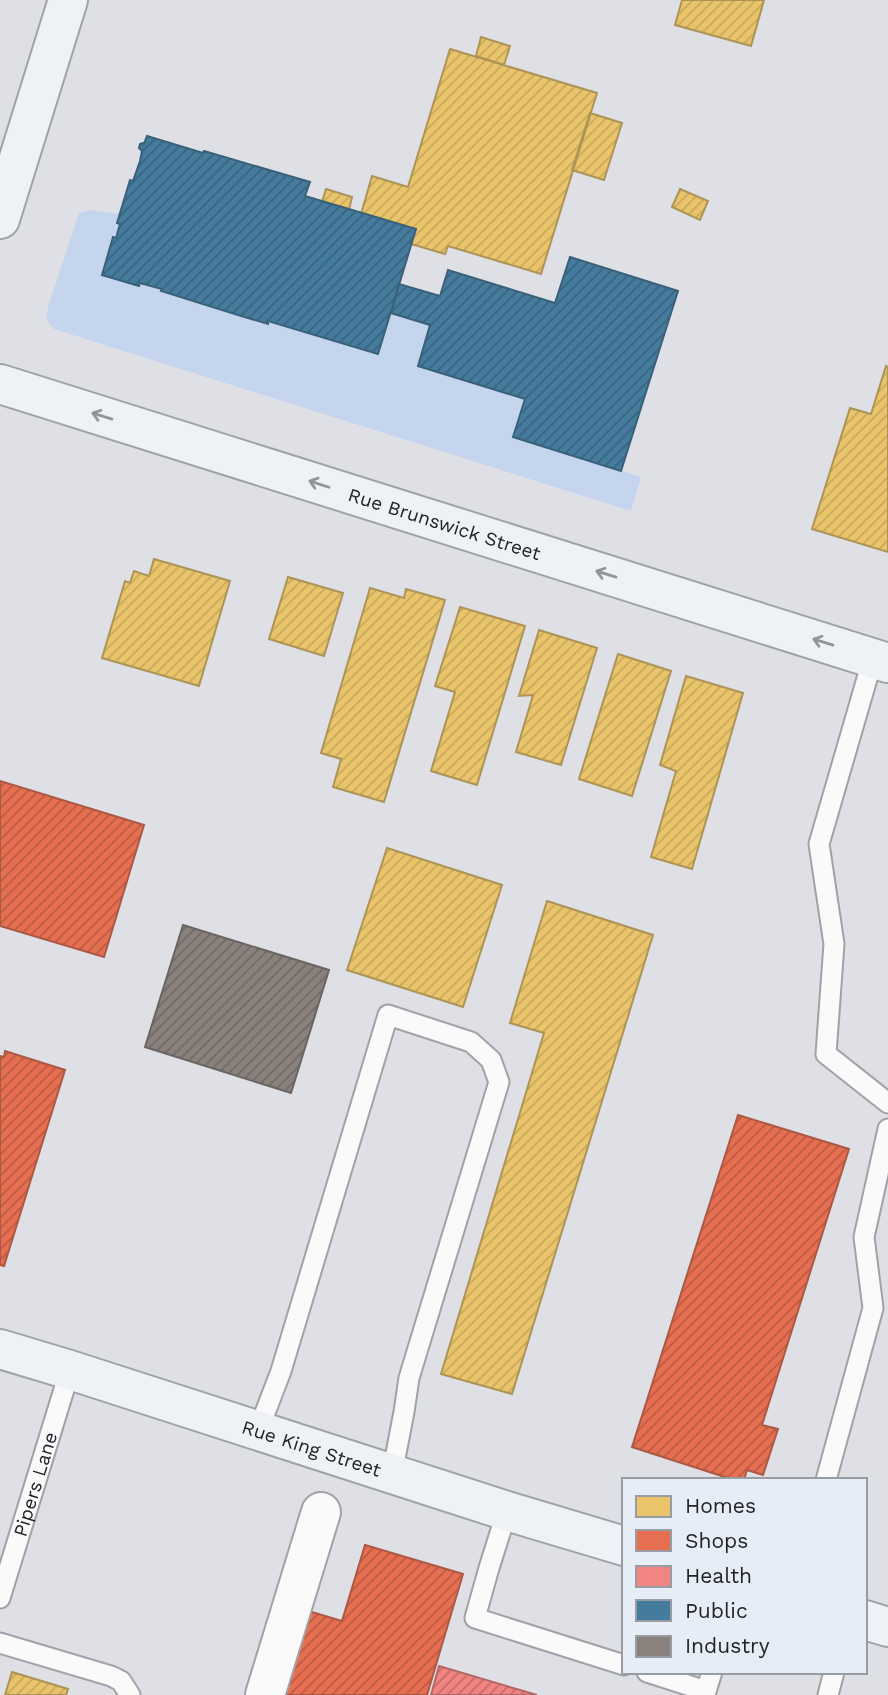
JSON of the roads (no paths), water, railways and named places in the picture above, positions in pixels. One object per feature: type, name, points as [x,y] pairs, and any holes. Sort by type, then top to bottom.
[{"type":"main road","points":[[0,219],[68,0]]},
{"type":"main road","name":"Rue Brunswick Street","points":[[0,384],[881,660]]},
{"type":"main road","name":"Rue King Street","points":[[0,1349],[622,1545]]},
{"type":"main road","points":[[867,1621],[888,1627]]},
{"type":"street","points":[[265,1695],[321,1512]]},
{"type":"lane","points":[[881,660],[819,844],[834,944],[826,1054],[888,1103]]},
{"type":"lane","points":[[258,1432],[281,1371],[387,1015],[471,1042],[491,1060],[499,1082],[409,1378],[392,1474]]},
{"type":"lane","points":[[827,1478],[873,1308],[864,1237],[888,1129]]},
{"type":"lane","name":"Pipers Lane","points":[[0,1598],[70,1370]]},
{"type":"lane","points":[[507,1511],[475,1618],[622,1664]]},
{"type":"lane","points":[[0,1643],[111,1676],[121,1681],[130,1695]]},
{"type":"lane","points":[[653,1674],[706,1691],[711,1674]]},
{"type":"lane","points":[[828,1695],[833,1674]]}]
